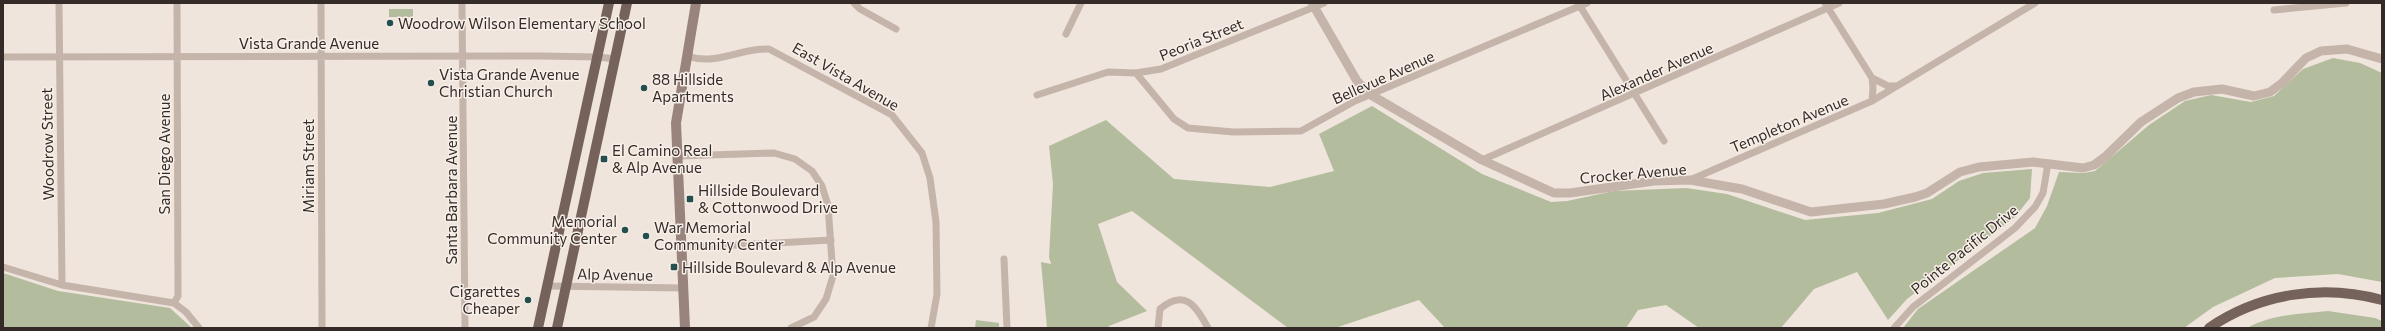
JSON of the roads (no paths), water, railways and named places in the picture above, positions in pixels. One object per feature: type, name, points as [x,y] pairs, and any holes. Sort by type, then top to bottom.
[{"type":"main road","points":[[538,328],[609,3]]},
{"type":"main road","points":[[557,328],[627,3]]},
{"type":"main road","points":[[685,328],[676,123],[696,3]]},
{"type":"main road","points":[[2209,328],[2247,308],[2284,296],[2313,292],[2343,293],[2382,300]]},
{"type":"street","name":"Woodrow Street","points":[[59,3],[62,285]]},
{"type":"street","name":"San Diego Avenue","points":[[174,303],[178,296],[177,3]]},
{"type":"street","name":"Miriam Street","points":[[321,3],[322,328]]},
{"type":"street","name":"Santa Barbara Avenue","points":[[462,3],[465,328]]},
{"type":"street","points":[[854,3],[860,9],[896,29]]},
{"type":"street","points":[[1066,34],[1081,3]]},
{"type":"street","name":"Peoria Street","points":[[1038,95],[1108,72],[1136,73],[1161,69],[1313,5],[1324,3]]},
{"type":"street","name":"Bellevue Avenue","points":[[1136,73],[1174,119],[1188,128],[1225,132],[1301,131],[1355,101],[1579,5],[1587,3]]},
{"type":"street","name":"Alexander Avenue","points":[[1482,160],[1633,95],[1827,6],[1839,3]]},
{"type":"street","name":"Templeton Avenue","points":[[1690,180],[1872,101],[2035,3]]},
{"type":"street","points":[[2274,10],[2346,3]]},
{"type":"street","name":"Crocker Avenue","points":[[1313,5],[1357,81],[1371,95],[1482,160],[1548,191],[1561,194],[1632,184],[1690,180],[1742,189],[1811,212],[1884,204],[1915,197],[1927,193],[1960,172],[1979,166],[2033,162],[2083,168],[2094,165],[2105,157],[2141,122],[2178,98],[2194,92],[2213,89],[2254,96],[2270,92],[2282,84],[2306,58],[2321,51],[2347,50],[2382,59]]},
{"type":"street","points":[[1579,5],[1633,95],[1664,141]]},
{"type":"street","points":[[1827,6],[1872,78],[1872,101]]},
{"type":"street","name":"East Vista Avenue","points":[[687,56],[700,60],[717,59],[754,48],[769,49],[892,115],[922,153],[930,178],[936,222],[937,251],[937,294],[931,328]]},
{"type":"street","name":"Vista Grande Avenue","points":[[3,57],[598,56],[615,59]]},
{"type":"street","points":[[1872,78],[1888,86],[1897,86]]},
{"type":"street","points":[[678,156],[774,153],[795,159],[812,171],[822,186],[828,205],[833,276],[826,299],[814,317],[791,328]]},
{"type":"street","name":"Pointe Pacific Drive","points":[[1894,328],[1898,321],[1913,307],[2014,228],[2035,208],[2043,194],[2048,163]]},
{"type":"street","points":[[681,248],[831,240]]},
{"type":"street","points":[[1004,259],[1007,328]]},
{"type":"street","points":[[3,267],[62,285],[174,303],[186,312],[199,328]]},
{"type":"street","name":"Alp Avenue","points":[[548,286],[683,288]]},
{"type":"street","points":[[1158,328],[1160,309],[1170,300],[1186,300],[1197,308],[1208,328]]},
{"type":"place","name":"Woodrow Wilson Elementary School","points":[[390,23]]},
{"type":"place","name":"Vista Grande Avenue Christian Church","points":[[431,83]]},
{"type":"place","name":"88 Hillside Apartments","points":[[644,88]]},
{"type":"place","name":"El Camino Real & Alp Avenue","points":[[604,159]]},
{"type":"place","name":"Hillside Boulevard & Cottonwood Drive","points":[[690,199]]},
{"type":"place","name":"Memorial Community Center","points":[[625,230]]},
{"type":"place","name":"War Memorial Community Center","points":[[646,236]]},
{"type":"place","name":"Hillside Boulevard & Alp Avenue","points":[[674,267]]},
{"type":"place","name":"Cigarettes Cheaper","points":[[528,300]]}]
